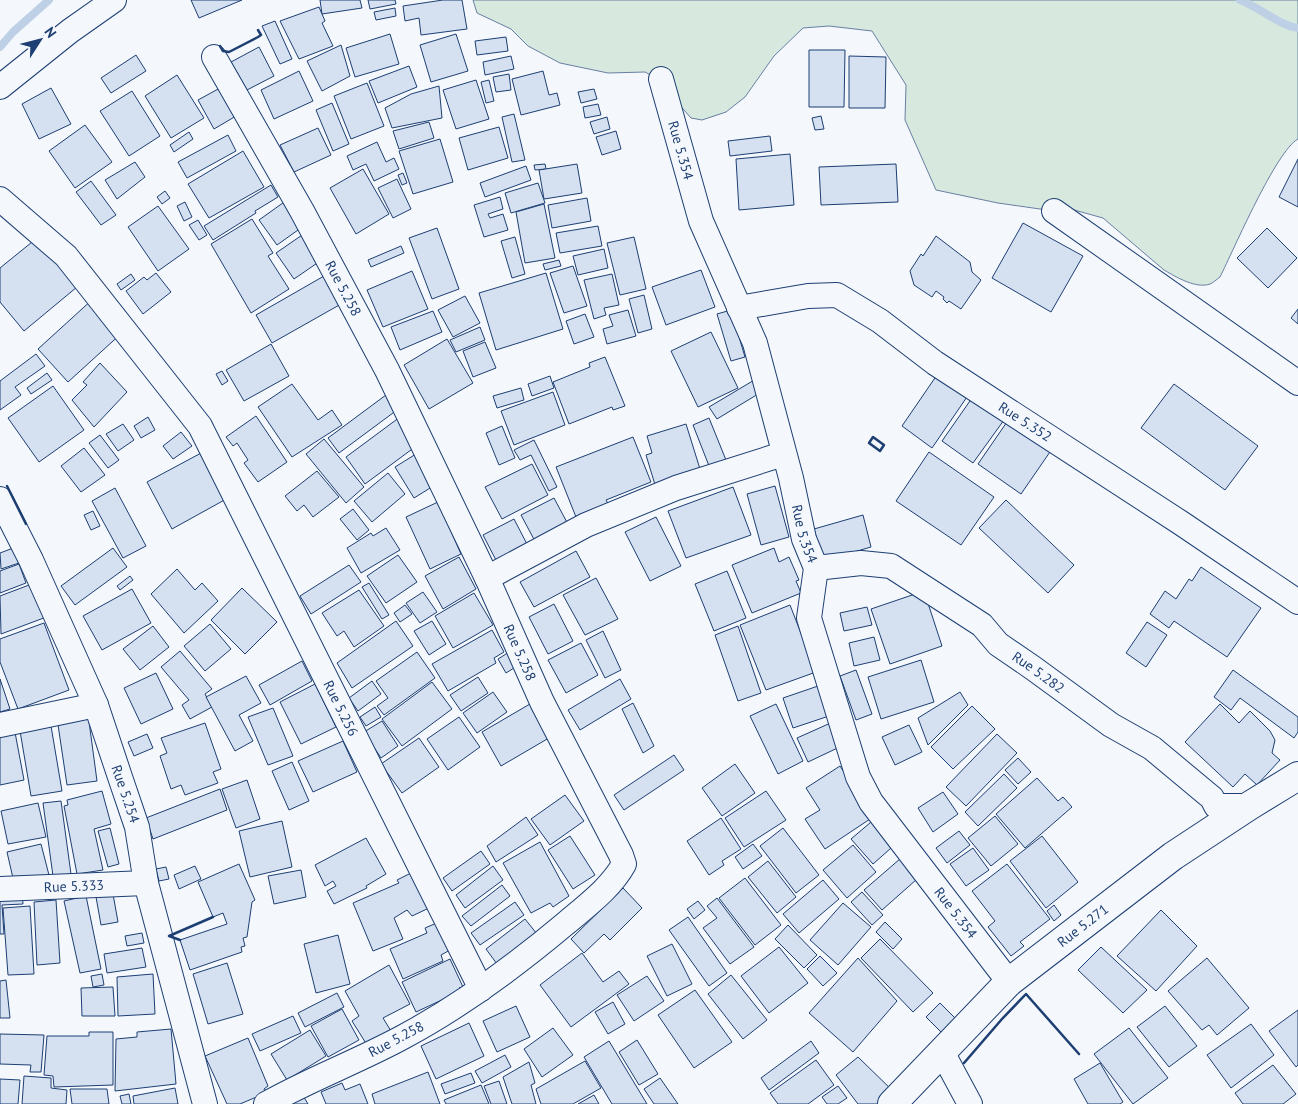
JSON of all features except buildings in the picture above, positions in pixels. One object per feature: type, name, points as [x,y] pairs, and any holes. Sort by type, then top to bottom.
[{"type":"street","points":[[0,87],[70,31],[114,0]]},
{"type":"street","name":"Rue 5.258","points":[[214,57],[302,210],[387,370],[487,578],[542,702],[622,855],[624,864],[612,882],[584,908],[545,941],[481,989],[404,1037],[266,1104]]},
{"type":"street","name":"Rue 5.354","points":[[661,79],[701,221],[755,343],[783,454],[791,478],[804,539],[816,568],[809,618],[858,777],[871,802],[1009,982]]},
{"type":"street","name":"Rue 5.256","points":[[0,199],[66,256],[200,426],[481,989]]},
{"type":"street","points":[[1054,211],[1298,383]]},
{"type":"street","name":"Rue 5.352","points":[[738,308],[808,296],[837,295],[880,321],[935,363],[1182,523],[1298,602]]},
{"type":"street","points":[[487,578],[586,525],[676,488],[783,454]]},
{"type":"street","name":"Rue 5.254","points":[[0,499],[31,560],[96,705],[137,827],[146,883],[205,1104]]},
{"type":"street","name":"Rue 5.282","points":[[816,568],[861,563],[891,566],[982,625],[998,644],[1111,725],[1152,748],[1212,798],[1216,806],[1249,806]]},
{"type":"street","points":[[0,725],[96,705]]},
{"type":"street","name":"Rue 5.271","points":[[892,1104],[1009,982],[1173,856],[1298,776]]},
{"type":"street","name":"Rue 5.333","points":[[0,889],[146,883]]},
{"type":"street","points":[[942,1052],[970,1104]]},
{"type":"shaded area","points":[[473,0],[1298,0],[1298,139],[1289,147],[1267,181],[1220,277],[1210,284],[1192,284],[1164,270],[1103,218],[1067,208],[1054,211],[998,203],[936,190],[905,120],[906,85],[872,31],[829,26],[803,28],[774,56],[745,97],[726,112],[702,120],[691,118],[656,78],[645,72],[608,73],[560,63],[528,46],[511,29],[477,13]]},
{"type":"waterway","points":[[0,47],[13,32],[49,0]]},
{"type":"waterway","points":[[1240,0],[1284,24],[1298,28]]},
{"type":"wall","points":[[220,46],[223,51],[229,52],[261,35],[258,30]]},
{"type":"wall","points":[[873,437],[884,445],[880,451],[869,443],[873,437]]},
{"type":"wall","points":[[7,486],[26,524]]},
{"type":"wall","points":[[180,940],[169,936],[213,917]]},
{"type":"wall","points":[[964,1063],[1026,994],[1079,1054]]}]
